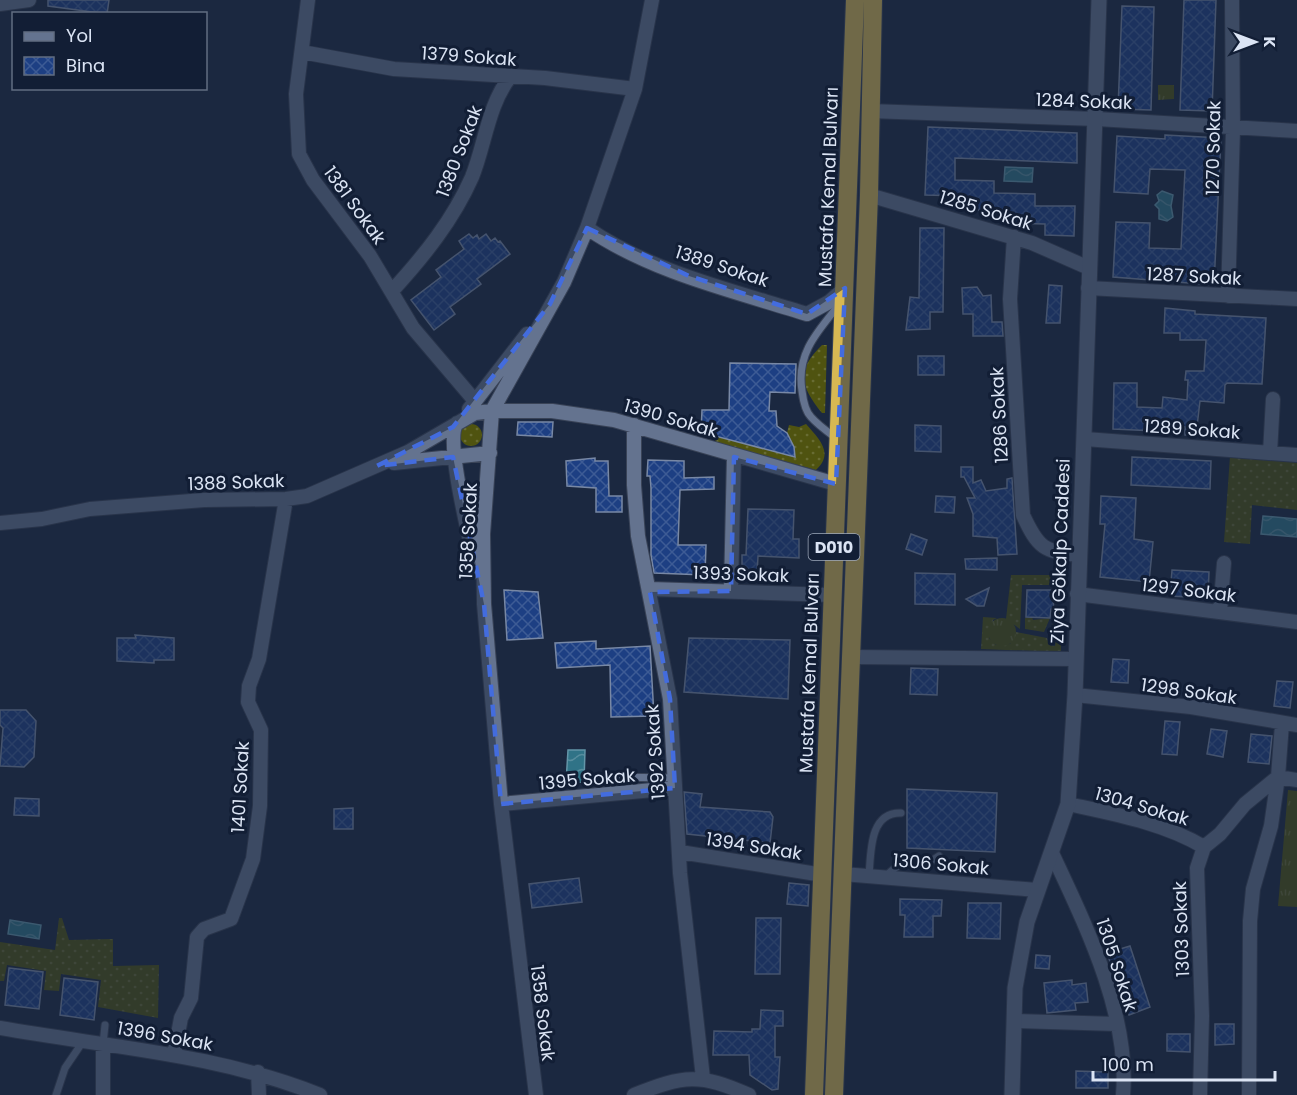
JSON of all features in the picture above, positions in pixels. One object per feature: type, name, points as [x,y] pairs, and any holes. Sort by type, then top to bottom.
[{"type":"highway","name":"Mustafa Kemal Bulvarı","points":[[814,1095],[855,0]]},
{"type":"highway","name":"D010","points":[[834,1095],[868,195],[873,0]]},
{"type":"street","points":[[0,4],[29,0]]},
{"type":"street","name":"1381 Sokak","points":[[308,0],[296,94],[299,154],[313,180],[392,291],[413,328],[475,401]]},
{"type":"street","name":"1358 Sokak","points":[[536,1095],[501,804],[484,603],[483,534],[492,411],[564,282],[587,228],[635,89],[652,0]]},
{"type":"street","name":"Ziya Gökalp Caddesi","points":[[1012,1095],[1015,988],[1027,922],[1068,804],[1075,694],[1099,0]]},
{"type":"street","name":"1270 Sokak","points":[[1228,296],[1233,129],[1232,0]]},
{"type":"street","name":"1379 Sokak","points":[[302,52],[394,69],[545,78],[635,89]]},
{"type":"street","name":"1380 Sokak","points":[[392,291],[447,225],[472,176],[490,118],[503,86],[510,77]]},
{"type":"street","name":"1284 Sokak","points":[[870,111],[1096,119],[1216,125],[1233,129],[1297,131]]},
{"type":"street","name":"1285 Sokak","points":[[868,195],[1014,237],[1089,268]]},
{"type":"street","name":"1389 Sokak","points":[[587,228],[624,249],[688,276],[807,314],[844,293]]},
{"type":"street","name":"1286 Sokak","points":[[1014,237],[1010,299],[1023,516],[1032,537],[1043,548],[1054,552],[1079,555]]},
{"type":"street","name":"1287 Sokak","points":[[1088,288],[1297,299]]},
{"type":"street","points":[[484,603],[454,457],[453,428],[550,304]]},
{"type":"street","points":[[1270,453],[1273,399]]},
{"type":"street","name":"1390 Sokak","points":[[492,411],[552,411],[634,425],[836,484]]},
{"type":"street","name":"1388 Sokak","points":[[0,523],[42,519],[90,509],[193,501],[286,499],[307,496],[377,466],[453,428],[475,413],[492,411]]},
{"type":"street","name":"1392 Sokak","points":[[634,425],[634,485],[638,536],[670,699],[680,852],[703,1078]]},
{"type":"street","name":"1289 Sokak","points":[[1084,439],[1297,455]]},
{"type":"street","points":[[377,466],[490,453]]},
{"type":"street","points":[[731,591],[734,456]]},
{"type":"street","name":"1401 Sokak","points":[[174,1055],[181,1018],[191,998],[197,937],[204,929],[231,919],[253,859],[260,806],[262,749],[261,730],[248,702],[249,686],[259,659],[286,499]]},
{"type":"street","points":[[1220,612],[1224,563]]},
{"type":"street","name":"1393 Sokak","points":[[650,589],[832,595]]},
{"type":"street","name":"1297 Sokak","points":[[1077,594],[1297,622]]},
{"type":"street","points":[[851,657],[1075,659]]},
{"type":"street","name":"1298 Sokak","points":[[1075,694],[1191,707],[1297,726]]},
{"type":"street","points":[[1249,1095],[1250,921],[1254,889],[1271,826],[1282,724]]},
{"type":"street","points":[[1204,847],[1220,834],[1245,804],[1278,777],[1297,780]]},
{"type":"street","name":"1395 Sokak","points":[[501,804],[675,783]]},
{"type":"street","name":"1304 Sokak","points":[[1068,804],[1119,815],[1186,837],[1204,847]]},
{"type":"street","name":"1303 Sokak","points":[[1200,1095],[1202,1016],[1197,868],[1204,847]]},
{"type":"street","name":"1394 Sokak","points":[[680,852],[823,875]]},
{"type":"street","name":"1305 Sokak","points":[[1052,853],[1089,933],[1118,1024],[1125,1074],[1123,1095]]},
{"type":"street","name":"1306 Sokak","points":[[843,874],[1037,890]]},
{"type":"street","points":[[1014,1021],[1118,1024]]},
{"type":"street","name":"1396 Sokak","points":[[0,1028],[82,1043],[174,1055],[258,1072],[320,1095]]},
{"type":"street","points":[[103,1044],[103,1095]]},
{"type":"street","points":[[258,1072],[259,1095]]},
{"type":"street","points":[[634,1095],[656,1086],[703,1078],[717,1081],[749,1095]]},
{"type":"lane","points":[[838,440],[810,417],[803,400],[800,367],[804,352],[844,293]]},
{"type":"lane","points":[[609,777],[675,783]]},
{"type":"lane","points":[[868,876],[874,831],[879,823],[894,813],[901,813]]},
{"type":"lane","points":[[886,878],[894,866],[902,862],[935,860],[939,856]]},
{"type":"lane","points":[[103,1044],[105,1025]]},
{"type":"lane","points":[[56,1095],[65,1068],[82,1043]]},
{"type":"highlighted area","points":[[587,228],[689,276],[807,314],[845,288],[836,484],[734,457],[731,591],[650,592],[670,699],[675,788],[501,804],[484,604],[453,457],[377,466],[453,427],[550,304]]},
{"type":"green space","points":[[1158,85],[1174,85],[1174,99],[1158,100]]},
{"type":"green space","points":[[822,345],[827,345],[825,413],[822,413],[809,394],[804,378],[808,362]]},
{"type":"green space","points":[[471,424],[479,427],[482,435],[479,443],[471,446],[463,443],[460,435],[463,427]]},
{"type":"green space","points":[[806,424],[823,446],[824,458],[816,470],[715,442],[715,436],[795,457],[794,447],[787,433],[789,425],[799,427]]},
{"type":"green space","points":[[1230,456],[1297,460],[1297,510],[1252,505],[1250,544],[1224,542]]},
{"type":"green space","points":[[1011,575],[1064,575],[1064,579],[1052,577],[1049,585],[1022,585],[1020,629],[1006,619]]},
{"type":"green space","points":[[1061,608],[1061,652],[981,649],[983,617],[997,618],[993,620],[989,638],[996,645],[1010,644],[1016,632],[1047,638],[1049,645],[1055,646],[1056,637],[1050,636],[1050,632]]},
{"type":"green space","points":[[1032,617],[1033,620],[1050,618],[1044,632],[1025,629],[1025,618]]},
{"type":"green space","points":[[1002,618],[1012,622],[1016,632],[1012,642],[1002,646],[992,642],[988,632],[992,622]]},
{"type":"green space","points":[[1288,790],[1297,791],[1297,907],[1278,906]]},
{"type":"green space","points":[[59,918],[62,918],[69,940],[113,939],[113,966],[159,965],[158,1018],[98,1007],[101,980],[61,974],[59,991],[44,990],[46,971],[7,965],[4,981],[0,981],[0,942],[55,950]]},
{"type":"water","points":[[1005,167],[1033,168],[1032,182],[1004,181]]},
{"type":"water","points":[[1162,191],[1173,195],[1171,206],[1173,217],[1167,221],[1159,219],[1159,209],[1155,205],[1159,201],[1157,195]]},
{"type":"water","points":[[1263,516],[1297,519],[1297,537],[1261,534]]},
{"type":"water","points":[[568,750],[585,750],[584,782],[566,783]]},
{"type":"water","points":[[10,920],[41,925],[39,939],[8,934]]},
{"type":"building","points":[[48,0],[109,0],[107,12],[48,6]]},
{"type":"building","points":[[1184,0],[1216,0],[1212,111],[1180,110]]},
{"type":"building","points":[[1122,6],[1154,7],[1151,110],[1118,109]]},
{"type":"building","points":[[928,127],[1077,133],[1077,163],[955,158],[955,180],[994,181],[994,193],[1035,194],[1035,206],[1075,206],[1074,236],[1045,235],[1045,224],[1006,223],[1006,210],[964,210],[964,196],[925,195]]},
{"type":"building","points":[[1165,135],[1221,138],[1214,285],[1113,277],[1116,222],[1150,223],[1149,248],[1181,249],[1185,170],[1150,169],[1148,194],[1114,192],[1117,136],[1165,139]]},
{"type":"building","points":[[920,228],[944,228],[943,312],[930,312],[930,329],[906,330],[910,297],[919,298]]},
{"type":"building","points":[[469,234],[473,238],[477,235],[479,239],[486,234],[491,241],[495,238],[510,254],[477,279],[481,284],[450,307],[455,314],[434,330],[411,300],[441,277],[436,270],[464,249],[459,241]]},
{"type":"building","points":[[1049,285],[1062,286],[1060,323],[1046,323]]},
{"type":"building","points":[[977,287],[983,296],[991,295],[992,322],[1002,322],[1003,336],[973,336],[973,314],[963,314],[962,288]]},
{"type":"building","points":[[1165,308],[1195,311],[1195,314],[1266,318],[1262,384],[1227,383],[1224,403],[1200,401],[1196,435],[1185,435],[1185,427],[1156,424],[1156,431],[1113,429],[1114,383],[1137,383],[1137,407],[1162,408],[1163,397],[1187,400],[1186,371],[1204,371],[1206,340],[1180,340],[1180,333],[1164,333]]},
{"type":"building","points":[[918,356],[944,356],[944,375],[918,375]]},
{"type":"building","points":[[730,363],[796,364],[795,393],[770,392],[769,411],[776,411],[777,426],[787,433],[794,447],[795,457],[715,436],[714,433],[701,433],[702,410],[729,410]]},
{"type":"building","points":[[518,422],[553,422],[552,437],[517,435]]},
{"type":"building","points":[[915,425],[941,426],[941,452],[915,451]]},
{"type":"building","points":[[1132,457],[1211,461],[1210,489],[1131,485]]},
{"type":"building","points":[[595,458],[595,461],[608,461],[609,496],[622,496],[622,512],[596,512],[596,488],[567,486],[566,461]]},
{"type":"building","points":[[648,460],[684,461],[684,478],[714,477],[714,489],[680,490],[678,545],[706,545],[705,575],[654,573],[651,555],[651,488],[650,476],[647,476]]},
{"type":"building","points":[[961,467],[973,467],[973,483],[981,480],[986,491],[1007,488],[1007,479],[1012,478],[1017,554],[998,555],[997,538],[973,536],[973,514],[967,498],[975,498],[964,477],[961,477]]},
{"type":"building","points":[[936,496],[955,497],[954,513],[935,512]]},
{"type":"building","points":[[1101,496],[1136,498],[1134,539],[1153,542],[1149,582],[1100,577],[1105,524],[1100,524]]},
{"type":"building","points":[[748,509],[794,510],[793,539],[799,539],[799,558],[758,556],[757,575],[742,574],[742,555],[746,555]]},
{"type":"building","points":[[911,534],[927,540],[922,555],[906,549]]},
{"type":"building","points":[[997,558],[997,570],[966,569],[965,559]]},
{"type":"building","points":[[1172,570],[1209,572],[1208,598],[1170,596]]},
{"type":"building","points":[[915,573],[955,574],[955,605],[915,604]]},
{"type":"building","points":[[989,588],[984,606],[977,606],[966,599]]},
{"type":"building","points":[[504,590],[538,592],[543,638],[507,640]]},
{"type":"building","points":[[1027,590],[1052,590],[1054,609],[1051,609],[1050,618],[1026,617]]},
{"type":"building","points":[[135,635],[174,638],[174,660],[154,660],[154,663],[117,661],[117,638],[136,638]]},
{"type":"building","points":[[689,638],[790,640],[788,699],[684,692]]},
{"type":"building","points":[[596,641],[596,649],[650,646],[654,716],[611,717],[610,665],[557,668],[555,643]]},
{"type":"building","points":[[1113,659],[1129,660],[1128,683],[1111,682]]},
{"type":"building","points":[[911,668],[938,669],[937,695],[910,694]]},
{"type":"building","points":[[1277,681],[1293,682],[1290,708],[1274,706]]},
{"type":"building","points":[[0,710],[26,710],[36,721],[34,757],[24,767],[0,766],[3,728],[0,725]]},
{"type":"building","points":[[1165,721],[1180,722],[1177,755],[1162,754]]},
{"type":"building","points":[[1211,729],[1227,731],[1223,757],[1207,754]]},
{"type":"building","points":[[1251,734],[1272,736],[1269,764],[1248,762]]},
{"type":"building","points":[[907,789],[997,793],[995,852],[907,848]]},
{"type":"building","points":[[684,792],[702,794],[700,807],[770,812],[773,817],[770,843],[687,834]]},
{"type":"building","points":[[15,798],[39,799],[39,816],[14,815]]},
{"type":"building","points":[[353,808],[353,829],[334,829],[334,809]]},
{"type":"building","points":[[579,878],[582,902],[532,908],[529,884]]},
{"type":"building","points":[[789,883],[809,885],[808,906],[787,904]]},
{"type":"building","points":[[900,899],[942,900],[941,916],[933,916],[933,937],[904,937],[905,915],[900,915]]},
{"type":"building","points":[[968,903],[1001,903],[1000,939],[967,938]]},
{"type":"building","points":[[756,918],[781,918],[780,974],[755,974]]},
{"type":"building","points":[[1130,946],[1150,1007],[1129,1015],[1107,953]]},
{"type":"building","points":[[1036,955],[1050,956],[1049,969],[1035,968]]},
{"type":"building","points":[[9,968],[43,972],[39,1009],[5,1005]]},
{"type":"building","points":[[64,978],[98,982],[94,1020],[60,1015]]},
{"type":"building","points":[[1072,980],[1072,985],[1086,983],[1088,1002],[1075,1003],[1076,1010],[1047,1013],[1044,983]]},
{"type":"building","points":[[761,1010],[783,1011],[783,1026],[775,1026],[775,1057],[780,1057],[778,1089],[772,1090],[750,1075],[749,1055],[713,1055],[714,1031],[752,1032],[752,1029],[760,1029]]},
{"type":"building","points":[[1215,1024],[1234,1024],[1234,1044],[1215,1045]]},
{"type":"building","points":[[1167,1034],[1190,1034],[1190,1052],[1167,1051]]},
{"type":"building","points":[[1076,1071],[1108,1072],[1108,1088],[1076,1088]]}]
